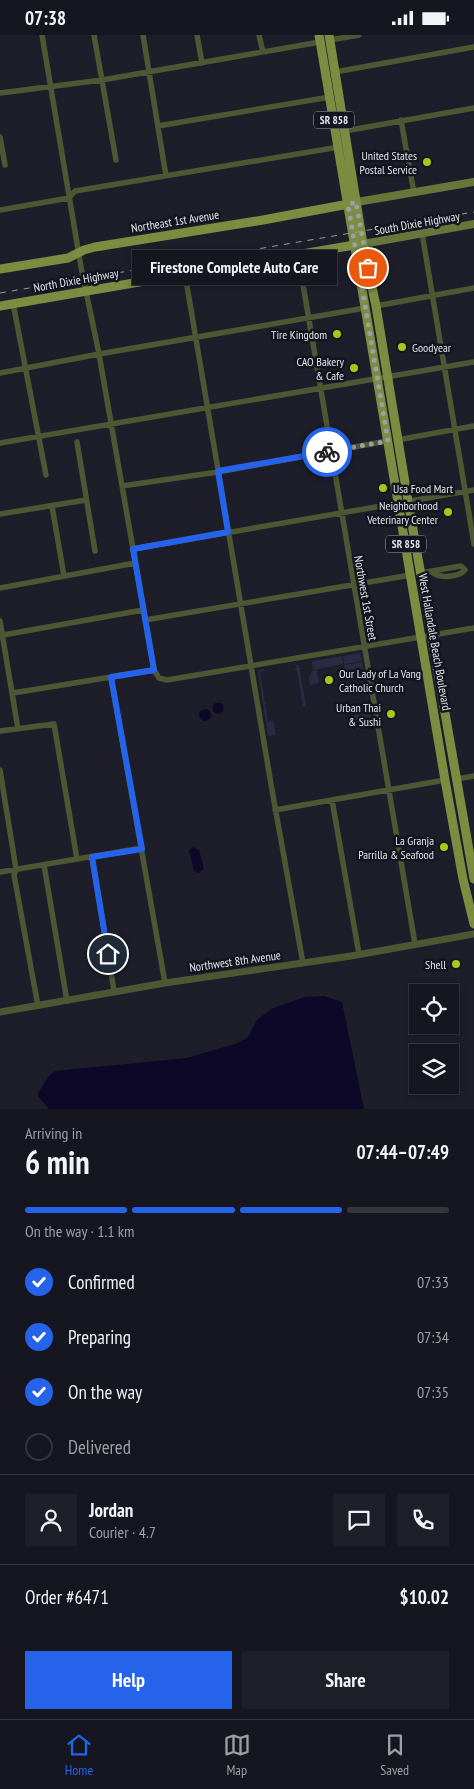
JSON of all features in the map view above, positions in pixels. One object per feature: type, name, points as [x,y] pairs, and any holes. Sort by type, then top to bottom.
[{"type":"main road","name":"SR 858","points":[[325,37],[335,71],[345,131],[352,204]]},
{"type":"main road","name":"SR 858","points":[[325,37],[330,97],[359,244]]},
{"type":"main road","points":[[325,37],[323,45],[337,83]]},
{"type":"main road","points":[[330,97],[334,100],[339,124],[345,131]]},
{"type":"main road","points":[[352,204],[474,182]]},
{"type":"main road","name":"Northeast 1st Avenue","points":[[0,269],[68,258],[84,249],[352,204]]},
{"type":"main road","name":"South Dixie Highway","points":[[359,244],[474,224]]},
{"type":"main road","name":"North Dixie Highway","points":[[0,305],[359,244]]},
{"type":"main road","name":"West Hallandale Beach Boulevard","points":[[359,244],[376,306],[398,439],[411,575],[457,779],[474,879]]},
{"type":"main road","name":"West Hallandale Beach Boulevard","points":[[359,244],[365,308],[388,441],[421,573],[426,636],[442,761],[463,879],[474,924]]},
{"type":"main road","points":[[442,761],[450,774],[457,779]]},
{"type":"main road","points":[[446,780],[453,785],[460,796]]},
{"type":"street","points":[[42,35],[69,198],[99,353],[143,610],[154,670],[159,678],[167,680],[474,628]]},
{"type":"street","points":[[94,35],[116,160]]},
{"type":"street","points":[[143,35],[166,176]]},
{"type":"street","points":[[198,35],[202,63]]},
{"type":"street","points":[[260,35],[263,52]]},
{"type":"street","points":[[0,93],[50,85],[56,87],[202,63],[263,52],[325,37],[359,35]]},
{"type":"street","points":[[335,71],[474,47]]},
{"type":"street","points":[[158,126],[330,97]]},
{"type":"street","points":[[345,131],[474,108]]},
{"type":"street","points":[[401,120],[414,193]]},
{"type":"street","points":[[0,137],[5,165]]},
{"type":"street","points":[[0,210],[69,198],[75,191],[339,147]]},
{"type":"street","points":[[422,233],[474,544]]},
{"type":"street","name":"Northwest 1st Street","points":[[298,255],[415,944]]},
{"type":"street","points":[[184,274],[303,963]]},
{"type":"street","points":[[376,306],[474,288]]},
{"type":"street","points":[[13,303],[46,475]]},
{"type":"street","points":[[0,373],[99,353],[365,308]]},
{"type":"street","points":[[0,443],[474,362]]},
{"type":"street","points":[[398,439],[474,426]]},
{"type":"street","points":[[122,486],[388,441]]},
{"type":"street","points":[[77,442],[95,551]]},
{"type":"street","points":[[133,549],[474,490]]},
{"type":"street","points":[[0,514],[86,500]]},
{"type":"street","points":[[52,506],[64,576]]},
{"type":"street","points":[[0,588],[135,563]]},
{"type":"street","points":[[421,573],[461,566],[465,570],[462,574],[441,577],[432,572]]},
{"type":"street","points":[[145,620],[411,575]]},
{"type":"street","points":[[3,635],[143,610]]},
{"type":"street","points":[[0,621],[18,729]]},
{"type":"street","points":[[13,693],[154,670]]},
{"type":"street","points":[[111,677],[165,983]]},
{"type":"street","points":[[0,731],[54,724],[77,859]]},
{"type":"street","points":[[0,770],[16,869],[14,875],[38,1006]]},
{"type":"street","points":[[457,779],[474,776]]},
{"type":"street","points":[[276,810],[446,780]]},
{"type":"street","points":[[332,800],[359,955]]},
{"type":"street","points":[[0,872],[142,849]]},
{"type":"street","points":[[92,857],[114,991]]},
{"type":"street","points":[[44,865],[67,1001]]},
{"type":"street","name":"Northwest 8th Avenue","points":[[0,1012],[114,991],[359,955],[474,934]]},
{"type":"shaded area","points":[[360,653],[362,661],[344,664],[343,656]]},
{"type":"shaded area","points":[[342,656],[343,664],[313,670],[312,661]]},
{"type":"shaded area","points":[[362,662],[364,676],[348,679],[344,665]]},
{"type":"shaded area","points":[[296,665],[299,665],[306,706],[303,707],[297,670],[293,669],[297,668]]},
{"type":"shaded area","points":[[264,669],[264,671],[260,672],[265,702],[268,703],[265,704],[268,722],[273,721],[276,735],[268,736],[258,670]]},
{"type":"shaded area","points":[[317,670],[319,683],[310,685],[309,677],[312,671]]},
{"type":"shaded area","points":[[218,702],[224,708],[218,714],[212,708]]},
{"type":"shaded area","points":[[369,707],[372,726],[356,729],[353,709]]},
{"type":"shaded area","points":[[205,709],[211,715],[205,721],[199,715]]},
{"type":"shaded area","points":[[193,847],[199,850],[204,869],[199,873],[194,871],[189,850]]},
{"type":"shaded area","points":[[324,996],[342,1002],[364,1109],[49,1109],[38,1096],[49,1076],[55,1071],[187,1058],[238,1043],[248,1037],[257,1020],[273,1008],[305,997]]},
{"type":"railway","points":[[0,293],[474,212]]},
{"type":"way so far","points":[[327,452],[388,441],[348,205],[356,202],[368,268]]},
{"type":"place","name":"United States Postal Service","points":[[427,162]]},
{"type":"place","name":"Firestone Complete Auto Care","points":[[368,268]]},
{"type":"place","name":"Tire Kingdom","points":[[337,334]]},
{"type":"place","name":"Goodyear","points":[[402,347]]},
{"type":"place","name":"CAO Bakery & Cafe","points":[[354,368]]},
{"type":"place","name":"Usa Food Mart","points":[[383,488]]},
{"type":"place","name":"Neighborhood Veterinary Center","points":[[448,512]]},
{"type":"place","name":"Our Lady of La Vang Catholic Church","points":[[329,680]]},
{"type":"place","name":"Urban Thai & Sushi","points":[[391,714]]},
{"type":"place","name":"La Granja Parrilla & Seafood","points":[[444,847]]},
{"type":"place","name":"Shell","points":[[456,964]]},
{"type":"route","points":[[108,954],[92,857],[142,849],[111,677],[154,670],[133,549],[228,532],[218,471],[327,452]]}]
